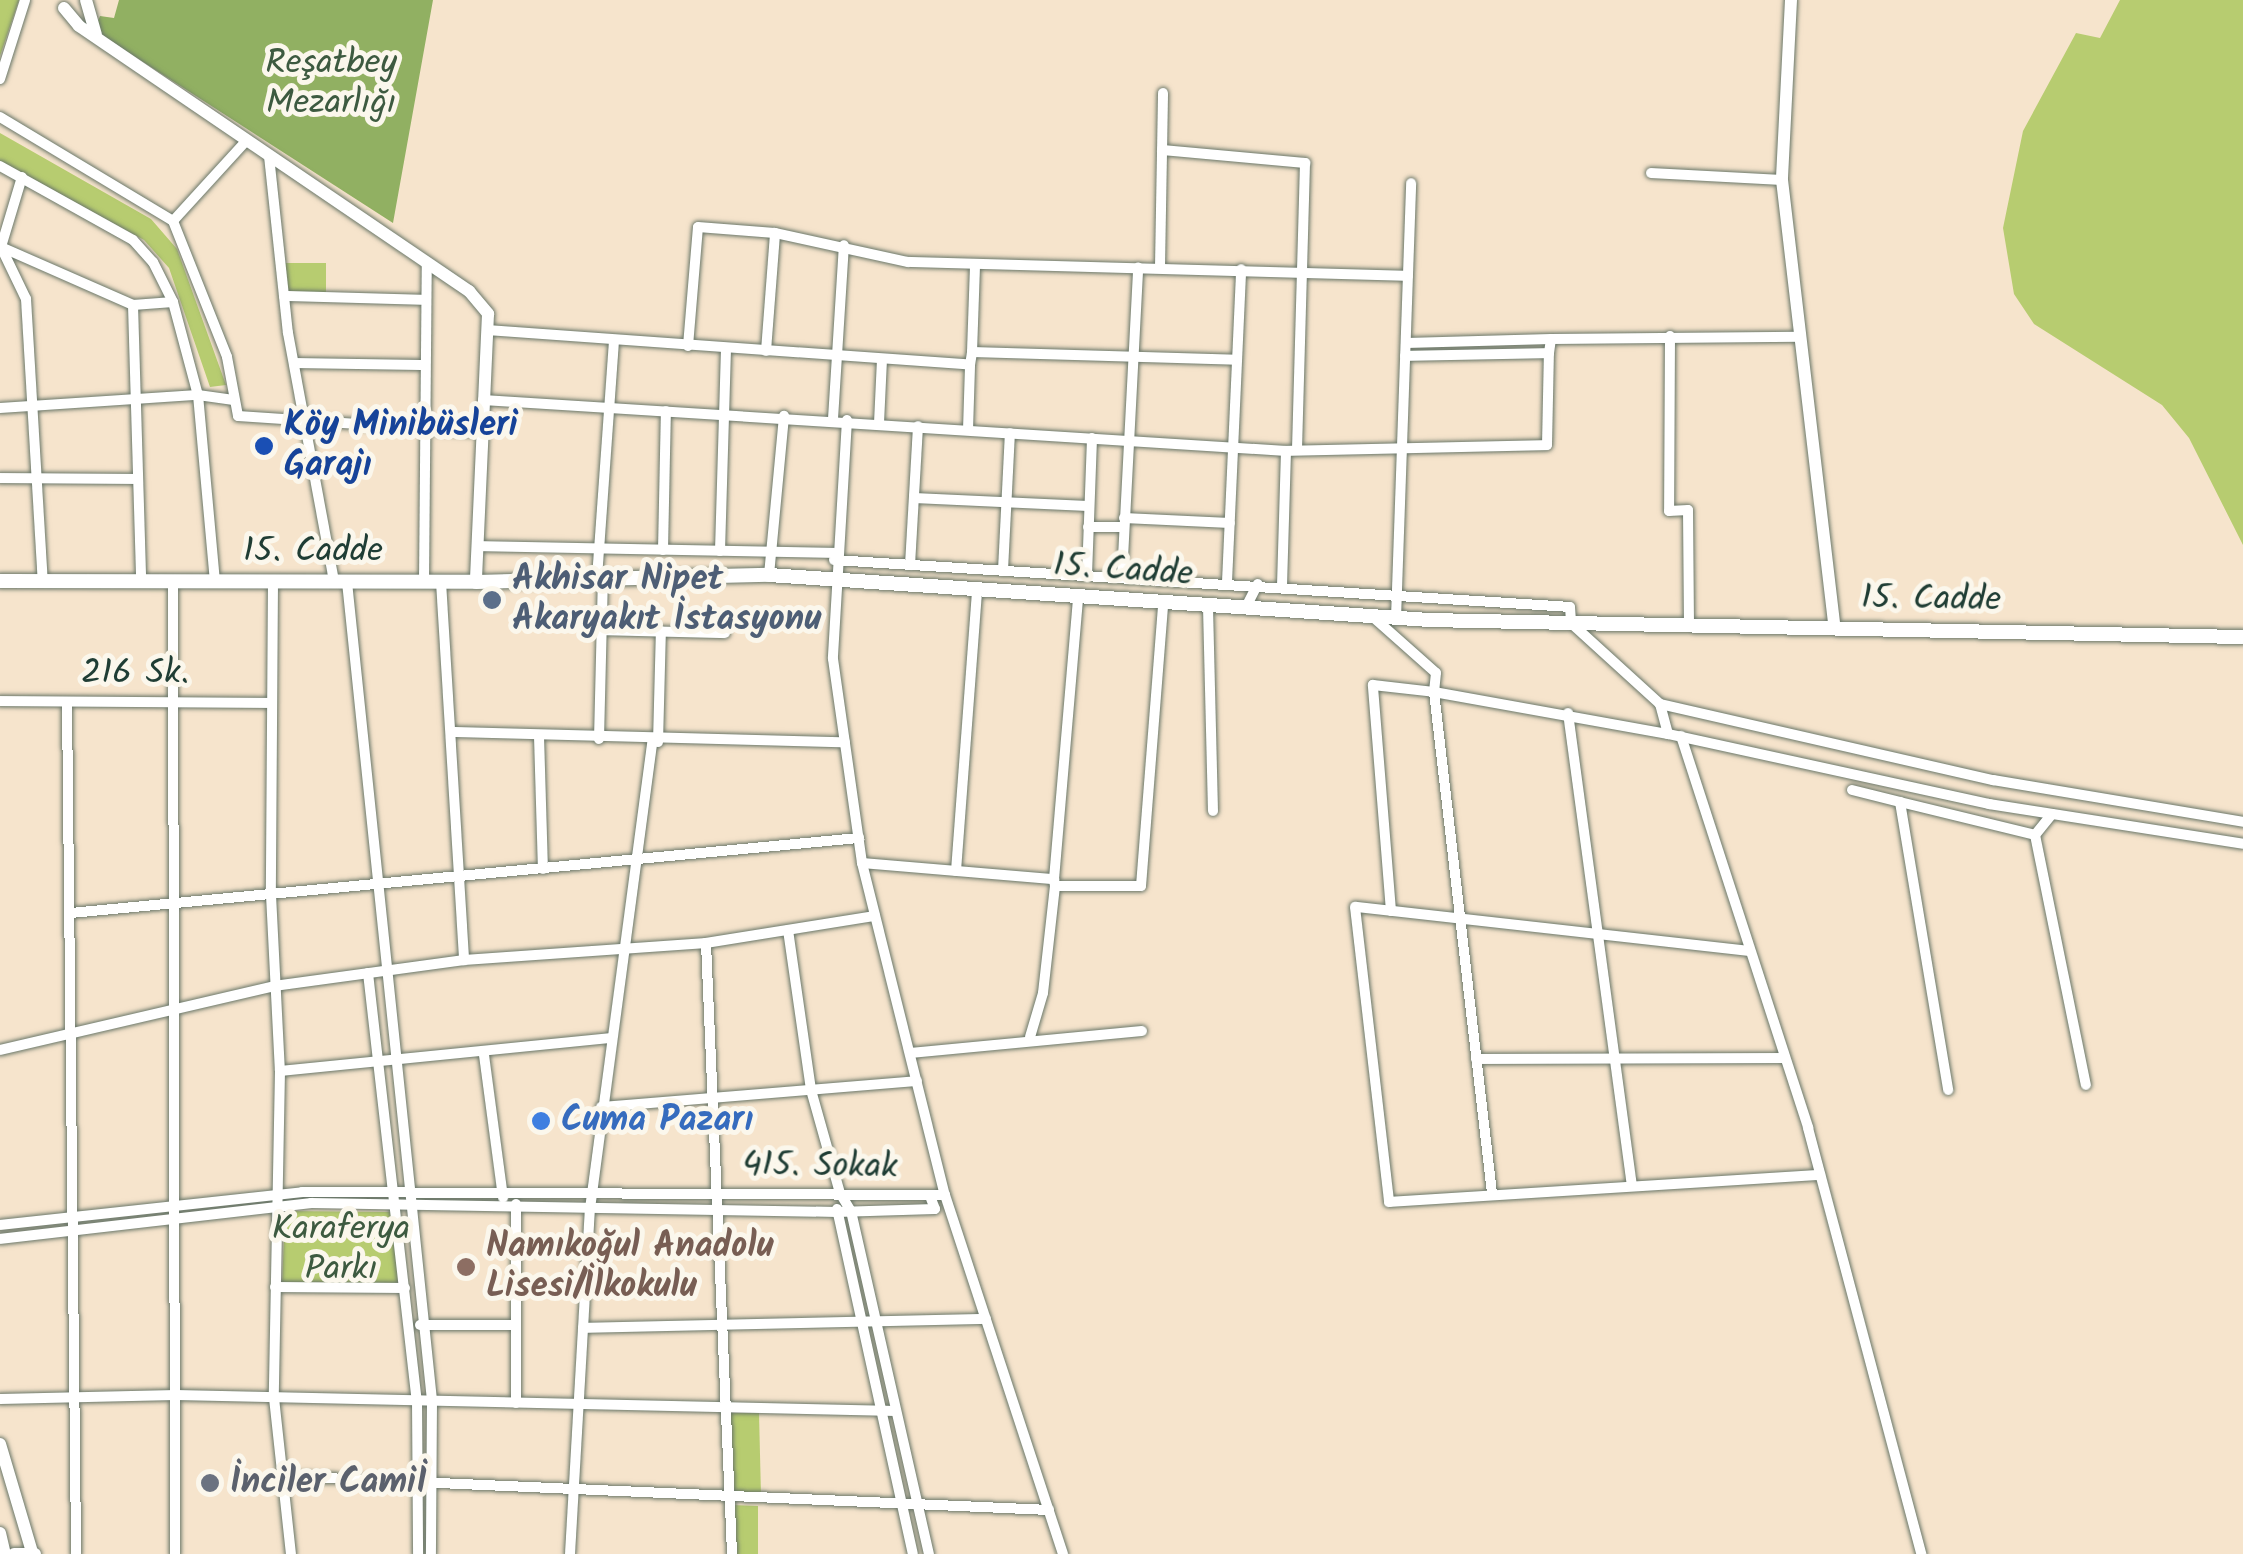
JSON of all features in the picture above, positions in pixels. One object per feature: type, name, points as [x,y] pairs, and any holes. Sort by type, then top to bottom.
[{"type":"main road","name":"15. Cadde","points":[[0,581],[476,582],[769,575],[1396,618],[2243,637]]},
{"type":"street","points":[[0,79],[25,0]]},
{"type":"street","points":[[58,4],[84,0],[90,26],[100,41]]},
{"type":"street","points":[[1791,0],[1782,180],[1835,628]]},
{"type":"street","points":[[58,4],[100,41],[468,290],[488,314],[476,582]]},
{"type":"street","points":[[1160,267],[1163,93]]},
{"type":"street","points":[[0,117],[173,221],[228,357],[238,416],[480,432]]},
{"type":"street","points":[[173,221],[246,141]]},
{"type":"street","points":[[1162,150],[1305,163],[1282,586]]},
{"type":"street","points":[[268,156],[294,363],[340,582],[376,886],[432,1401],[436,1485],[432,1554]]},
{"type":"street","points":[[0,166],[132,240],[153,262],[173,302],[198,395],[215,582]]},
{"type":"street","points":[[1651,173],[1782,180]]},
{"type":"street","points":[[22,177],[1,247],[26,299],[36,402],[42,581]]},
{"type":"street","points":[[1396,618],[1393,594],[1411,184]]},
{"type":"street","points":[[688,346],[698,227],[776,233],[908,262],[1408,276]]},
{"type":"street","points":[[766,352],[776,233]]},
{"type":"street","points":[[833,419],[844,245]]},
{"type":"street","points":[[1,247],[132,305],[173,302]]},
{"type":"street","points":[[424,582],[422,365],[426,263]]},
{"type":"street","points":[[968,430],[975,264]]},
{"type":"street","points":[[1100,600],[1118,576],[1138,267]]},
{"type":"street","points":[[1227,582],[1240,269]]},
{"type":"street","points":[[284,296],[424,300]]},
{"type":"street","points":[[132,305],[132,400],[141,581]]},
{"type":"street","points":[[486,330],[970,365]]},
{"type":"street","points":[[1670,336],[1669,511],[1688,510],[1689,625]]},
{"type":"street","points":[[1406,343],[1801,337]]},
{"type":"street","points":[[482,400],[1292,450],[1547,445],[1550,339]]},
{"type":"street","points":[[599,739],[602,630],[598,548],[612,410],[614,341]]},
{"type":"street","points":[[720,551],[726,349]]},
{"type":"street","points":[[972,352],[1130,360],[1237,360]]},
{"type":"street","points":[[1406,356],[1549,353]]},
{"type":"street","points":[[879,423],[882,359]]},
{"type":"street","points":[[294,363],[422,365]]},
{"type":"street","points":[[0,408],[36,402],[198,395],[234,400]]},
{"type":"street","points":[[662,550],[666,412]]},
{"type":"street","points":[[769,575],[784,416]]},
{"type":"street","points":[[847,420],[834,557],[832,659],[862,863],[945,1195],[1064,1554]]},
{"type":"street","points":[[910,565],[918,426]]},
{"type":"street","points":[[1003,570],[1010,433]]},
{"type":"street","points":[[1087,575],[1092,438]]},
{"type":"street","points":[[0,478],[136,479]]},
{"type":"street","points":[[914,498],[1088,506]]},
{"type":"street","points":[[1088,527],[1230,523]]},
{"type":"street","points":[[478,546],[772,552],[910,565],[1570,606],[1571,623],[1660,704],[1993,780],[2243,822]]},
{"type":"street","points":[[173,581],[175,1554]]},
{"type":"street","points":[[273,582],[271,895],[280,1071],[274,1398],[290,1554]]},
{"type":"street","points":[[441,582],[463,878],[464,960]]},
{"type":"street","points":[[1244,609],[1258,584]]},
{"type":"street","points":[[956,871],[977,591]]},
{"type":"street","points":[[1030,1036],[1043,994],[1078,598]]},
{"type":"street","points":[[862,863],[1054,882],[1141,886],[1163,604]]},
{"type":"street","points":[[1208,607],[1213,811]]},
{"type":"street","points":[[1373,616],[1436,673],[1434,692],[1458,917],[1492,1193]]},
{"type":"street","points":[[602,630],[725,634]]},
{"type":"street","points":[[570,1554],[590,1209],[620,949],[655,742],[662,631]]},
{"type":"street","points":[[1391,911],[1372,685],[1568,714],[2052,814],[2243,844]]},
{"type":"street","name":"216 Sk.","points":[[0,701],[270,703]]},
{"type":"street","points":[[67,702],[76,1218],[76,1554]]},
{"type":"street","points":[[1660,704],[1668,734]]},
{"type":"street","points":[[1568,714],[1632,1184]]},
{"type":"street","points":[[452,732],[655,742],[845,742]]},
{"type":"street","points":[[540,736],[543,869]]},
{"type":"street","points":[[1680,736],[1820,1175],[1922,1554]]},
{"type":"street","points":[[1852,790],[2034,835]]},
{"type":"street","points":[[1900,802],[1948,1090]]},
{"type":"street","points":[[2034,835],[2052,814]]},
{"type":"street","points":[[2034,835],[2086,1085]]},
{"type":"street","points":[[71,913],[859,838]]},
{"type":"street","points":[[1749,951],[1355,908],[1390,1202],[1820,1175]]},
{"type":"street","points":[[0,1050],[274,986],[464,960],[706,943],[875,916]]},
{"type":"street","points":[[788,930],[811,1090],[840,1193],[852,1211],[929,1554]]},
{"type":"street","points":[[706,943],[732,1554]]},
{"type":"street","points":[[368,973],[417,1400],[422,1482],[418,1554]]},
{"type":"street","points":[[910,1053],[1030,1036],[1142,1031]]},
{"type":"street","points":[[280,1071],[394,1059],[484,1055],[609,1038]]},
{"type":"street","points":[[484,1055],[502,1195],[510,1209]]},
{"type":"street","points":[[1476,1059],[1614,1055],[1783,1058]]},
{"type":"street","points":[[601,1106],[917,1081]]},
{"type":"street","name":"415. Sokak","points":[[0,1225],[177,1205],[394,1191],[410,1200],[510,1209],[936,1209],[930,1196],[840,1193],[502,1195],[410,1200],[396,1205],[277,1200],[176,1222],[0,1239]]},
{"type":"street","points":[[840,1193],[837,1212],[912,1554]]},
{"type":"street","points":[[516,1195],[510,1209],[516,1403]]},
{"type":"street","points":[[930,1196],[945,1195]]},
{"type":"street","points":[[275,1287],[405,1288]]},
{"type":"street","points":[[583,1328],[986,1319]]},
{"type":"street","points":[[409,1326],[516,1325]]},
{"type":"street","points":[[0,1399],[74,1394],[176,1395],[896,1411]]},
{"type":"street","points":[[0,1444],[33,1553],[14,1554]]},
{"type":"street","points":[[280,1476],[574,1493],[1049,1510]]},
{"type":"street","points":[[0,1533],[5,1554]]},
{"type":"green space","points":[[0,0],[19,0],[0,56]]},
{"type":"green space","name":"Reşatbey Mezarlığı","points":[[119,0],[433,0],[393,223],[106,38],[95,28],[100,16],[114,18]]},
{"type":"green space","points":[[2120,0],[2243,0],[2243,545],[2189,438],[2162,405],[2034,324],[2014,294],[2003,228],[2023,131],[2076,33],[2100,38]]},
{"type":"green space","points":[[0,133],[151,219],[177,249],[226,385],[210,387],[169,268],[144,240],[0,161]]},
{"type":"green space","points":[[284,263],[326,263],[326,292],[287,294]]},
{"type":"green space","name":"Karaferya Parkı","points":[[285,1211],[391,1212],[400,1288],[282,1287]]},
{"type":"green space","points":[[730,1413],[759,1413],[761,1496],[732,1495]]},
{"type":"green space","points":[[732,1505],[758,1506],[758,1554],[736,1554]]},
{"type":"place","name":"Köy Minibüsleri Garajı","points":[[264,446]]},
{"type":"place","name":"Akhisar Nipet Akaryakıt İstasyonu","points":[[492,600]]},
{"type":"place","name":"Cuma Pazarı","points":[[541,1121]]},
{"type":"place","name":"Namıkoğul Anadolu Lisesi/İlkokulu","points":[[466,1267]]},
{"type":"place","name":"İnciler Camiİ","points":[[210,1483]]}]
